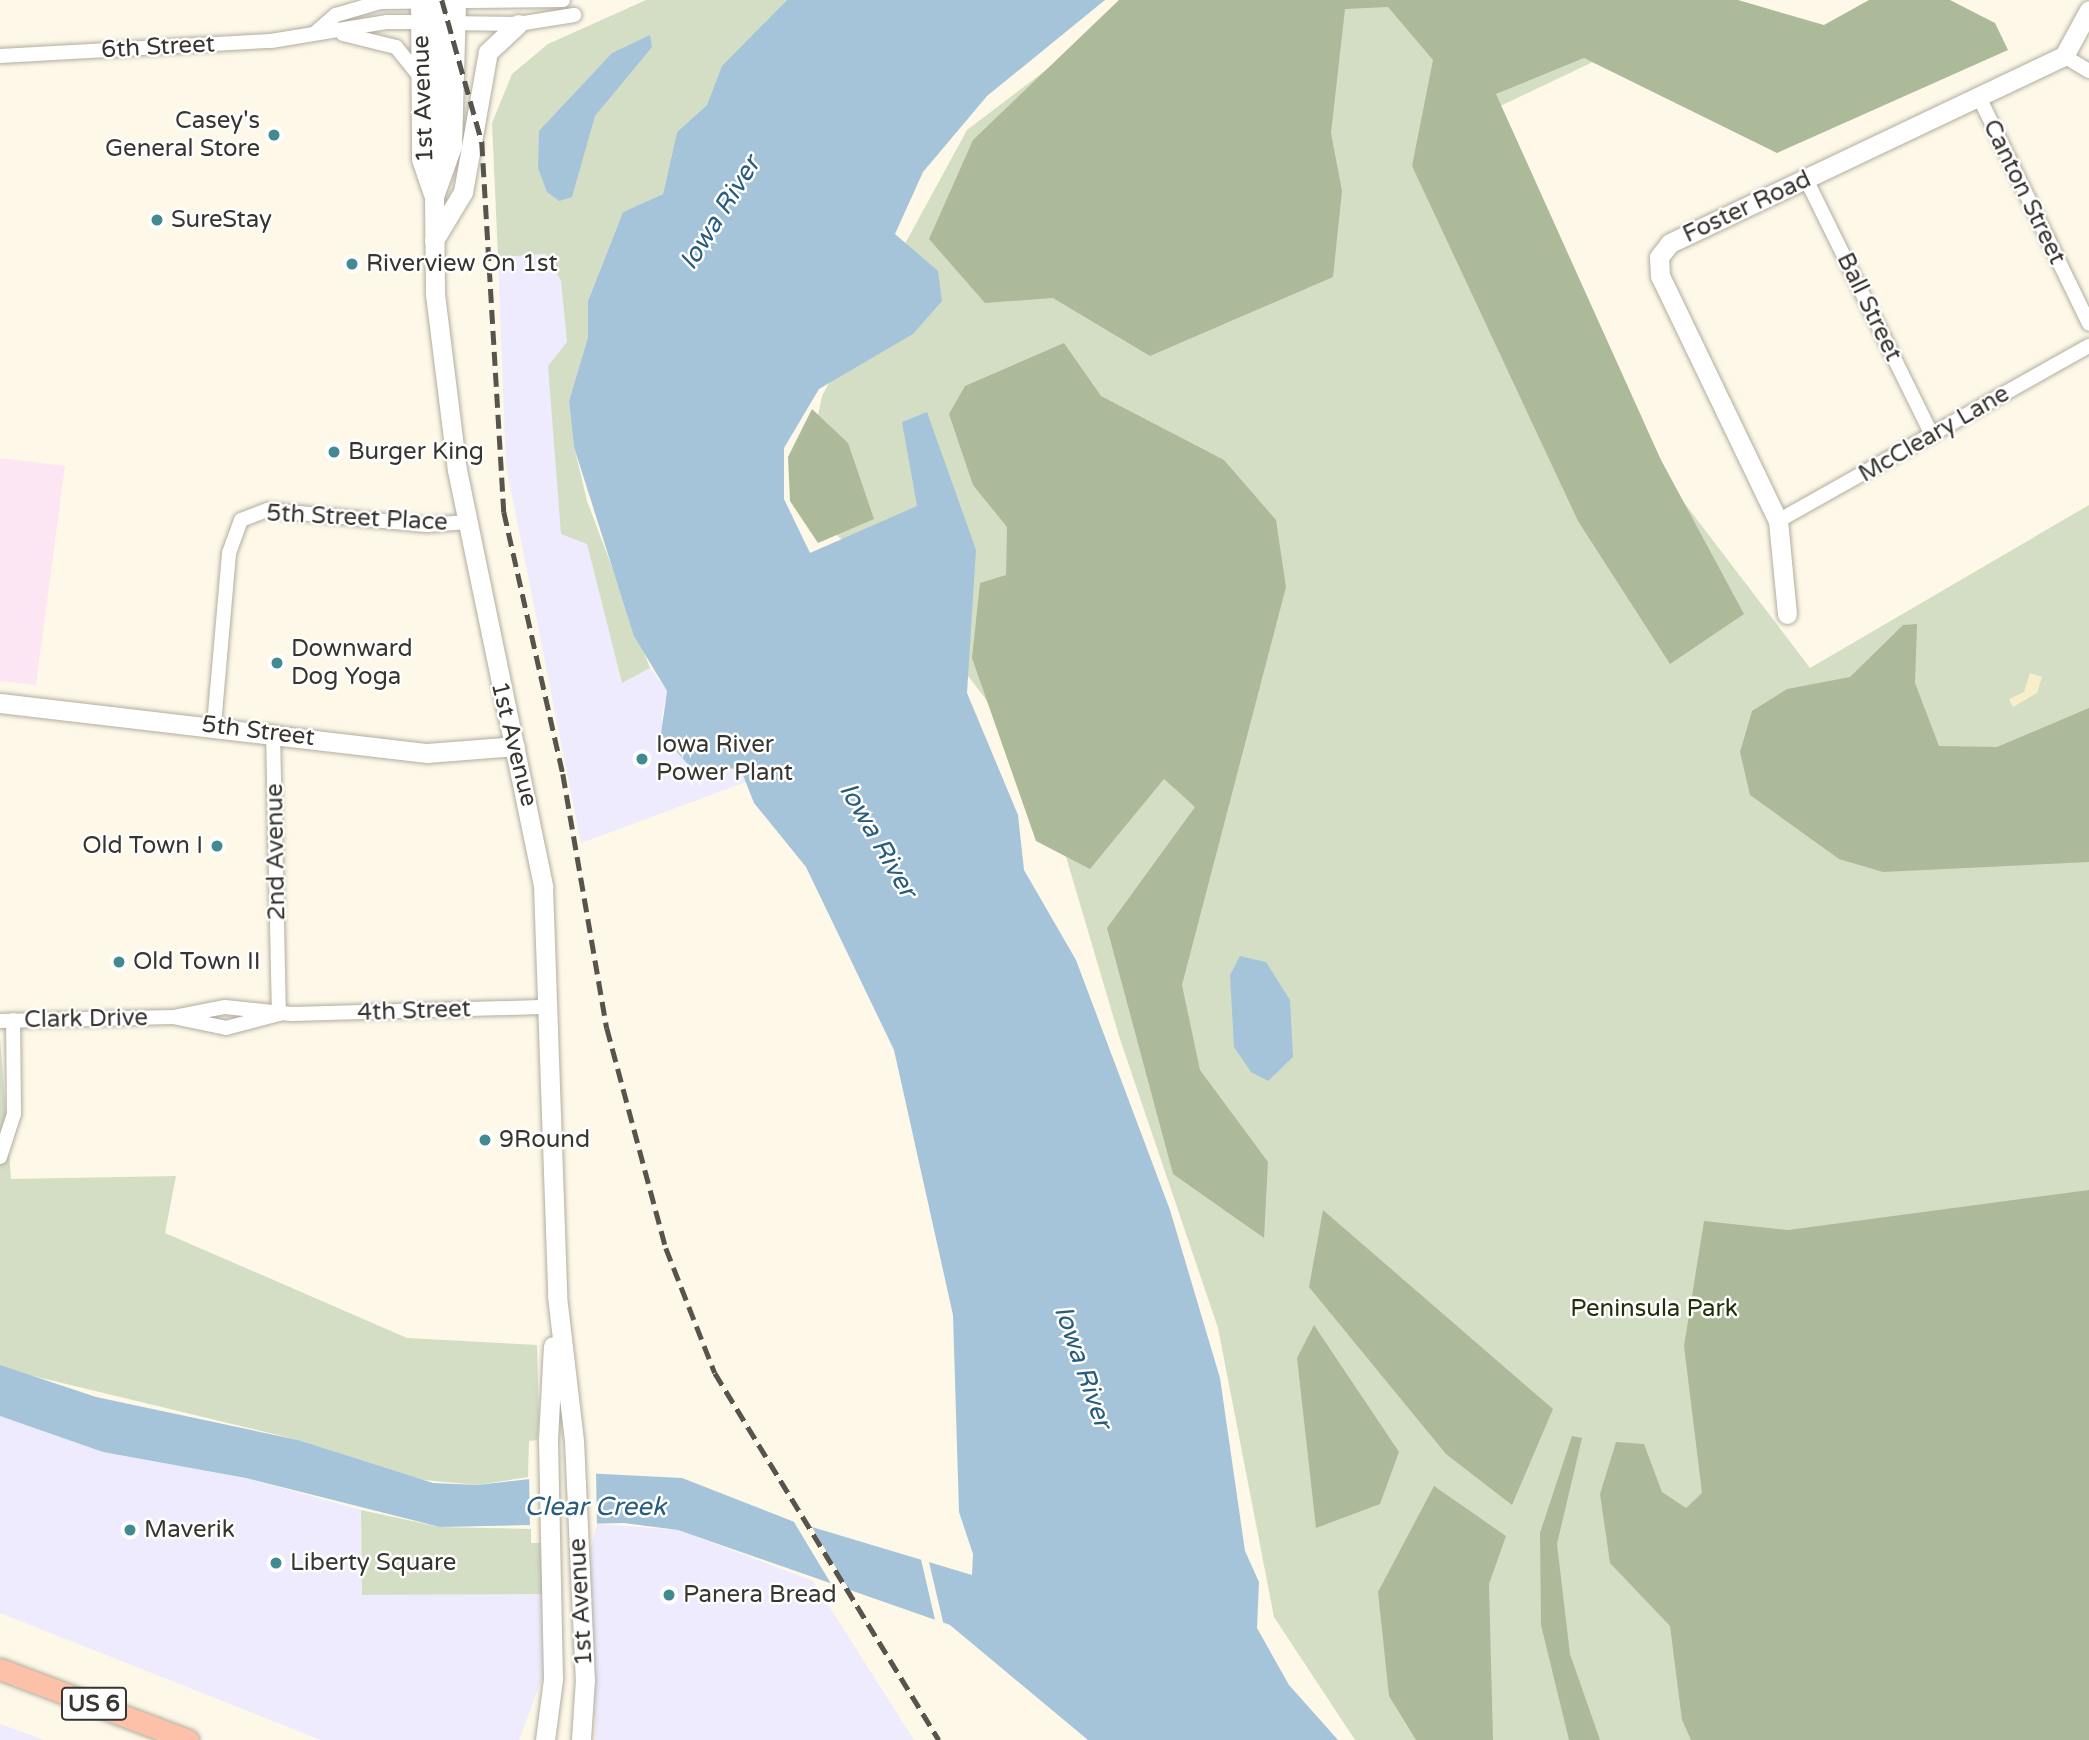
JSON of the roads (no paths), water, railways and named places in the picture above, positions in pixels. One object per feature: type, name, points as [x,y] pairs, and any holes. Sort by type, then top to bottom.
[{"type":"main road","points":[[420,0],[433,7],[428,23],[438,188]]},
{"type":"main road","points":[[448,1],[444,16],[457,24]]},
{"type":"main road","points":[[2064,56],[2089,10]]},
{"type":"main road","name":"1st Avenue","points":[[428,23],[421,79],[421,159],[438,188]]},
{"type":"main road","name":"1st Avenue","points":[[457,24],[457,107],[438,188],[434,240],[465,522],[540,856],[548,1007],[557,1296],[574,1440],[581,1740]]},
{"type":"main road","points":[[434,240],[463,192],[488,52],[518,24]]},
{"type":"main road","name":"Foster Road","points":[[1787,614],[1778,522],[1660,276],[1659,257],[1670,243],[2064,56]]},
{"type":"main road","name":"5th Street","points":[[0,703],[214,725],[446,754],[515,747]]},
{"type":"main road","name":"1st Avenue","points":[[545,1740],[553,1679],[548,1440],[557,1296]]},
{"type":"main road","name":"US 6","points":[[0,1669],[188,1740]]},
{"type":"street","points":[[315,33],[336,15],[380,2],[563,0]]},
{"type":"street","name":"6th Street","points":[[0,56],[315,33],[338,34],[428,23],[518,24],[575,15]]},
{"type":"street","points":[[338,34],[396,47],[421,79]]},
{"type":"street","points":[[2064,56],[2089,71]]},
{"type":"street","name":"Canton Street","points":[[1979,97],[2089,324]]},
{"type":"street","name":"Ball Street","points":[[1806,178],[1932,435]]},
{"type":"street","name":"McCleary Lane","points":[[1778,522],[2089,346]]},
{"type":"street","name":"5th Street Place","points":[[214,725],[232,535],[248,515],[267,510],[426,525],[465,522]]},
{"type":"street","name":"2nd Avenue","points":[[273,732],[279,1014]]},
{"type":"street","name":"Clark Drive","points":[[6,1021],[173,1017],[225,1007],[279,1014]]},
{"type":"street","name":"4th Street","points":[[279,1014],[548,1007]]},
{"type":"street","name":"Clark Drive","points":[[173,1017],[226,1028],[279,1014]]},
{"type":"street","points":[[0,1157],[14,1114],[6,1021]]},
{"type":"water","points":[[787,0],[1105,0],[987,96],[923,172],[895,234],[938,271],[942,301],[913,334],[819,389],[784,448],[784,499],[810,553],[917,506],[902,422],[927,412],[976,550],[967,693],[1018,815],[1024,870],[1076,960],[1170,1210],[1220,1378],[1245,1551],[1259,1582],[1257,1628],[1289,1685],[1338,1740],[1088,1740],[950,1625],[678,1530],[624,1523],[440,1527],[246,1478],[103,1452],[0,1416],[0,1365],[96,1397],[298,1440],[433,1483],[478,1485],[583,1473],[682,1478],[792,1521],[972,1575],[973,1554],[959,1512],[953,1315],[894,1050],[806,867],[754,803],[741,770],[721,767],[701,779],[661,734],[667,691],[634,636],[574,447],[569,401],[588,337],[588,301],[623,212],[663,194],[677,132],[707,105],[722,66]]},
{"type":"water","points":[[650,35],[652,47],[595,116],[572,197],[559,201],[547,192],[538,168],[539,131],[612,53]]},
{"type":"water","points":[[1240,956],[1266,962],[1290,1000],[1293,1057],[1268,1081],[1251,1072],[1234,1047],[1230,975]]},
{"type":"railway","points":[[442,0],[482,142],[504,512],[563,774],[607,1028],[666,1248],[715,1373],[939,1740]]},
{"type":"place","name":"Casey's General Store","points":[[274,135]]},
{"type":"place","name":"SureStay","points":[[157,220]]},
{"type":"place","name":"Riverview On 1st","points":[[352,264]]},
{"type":"place","name":"Burger King","points":[[334,452]]},
{"type":"place","name":"Downward Dog Yoga","points":[[277,663]]},
{"type":"place","name":"Iowa River Power Plant","points":[[642,759]]},
{"type":"place","name":"Old Town I","points":[[217,846]]},
{"type":"place","name":"Old Town II","points":[[119,962]]},
{"type":"place","name":"9Round","points":[[485,1140]]},
{"type":"place","name":"Maverik","points":[[130,1530]]},
{"type":"place","name":"Liberty Square","points":[[276,1563]]},
{"type":"place","name":"Panera Bread","points":[[669,1595]]},
{"type":"water label","name":"Iowa River","points":[[720,213]]},
{"type":"water label","name":"Iowa River","points":[[878,840]]},
{"type":"water label","name":"Iowa River","points":[[1083,1367]]},
{"type":"water label","name":"Clear Creek","points":[[595,1507]]},
{"type":"park label","name":"Peninsula Park","points":[[1654,1309]]}]
